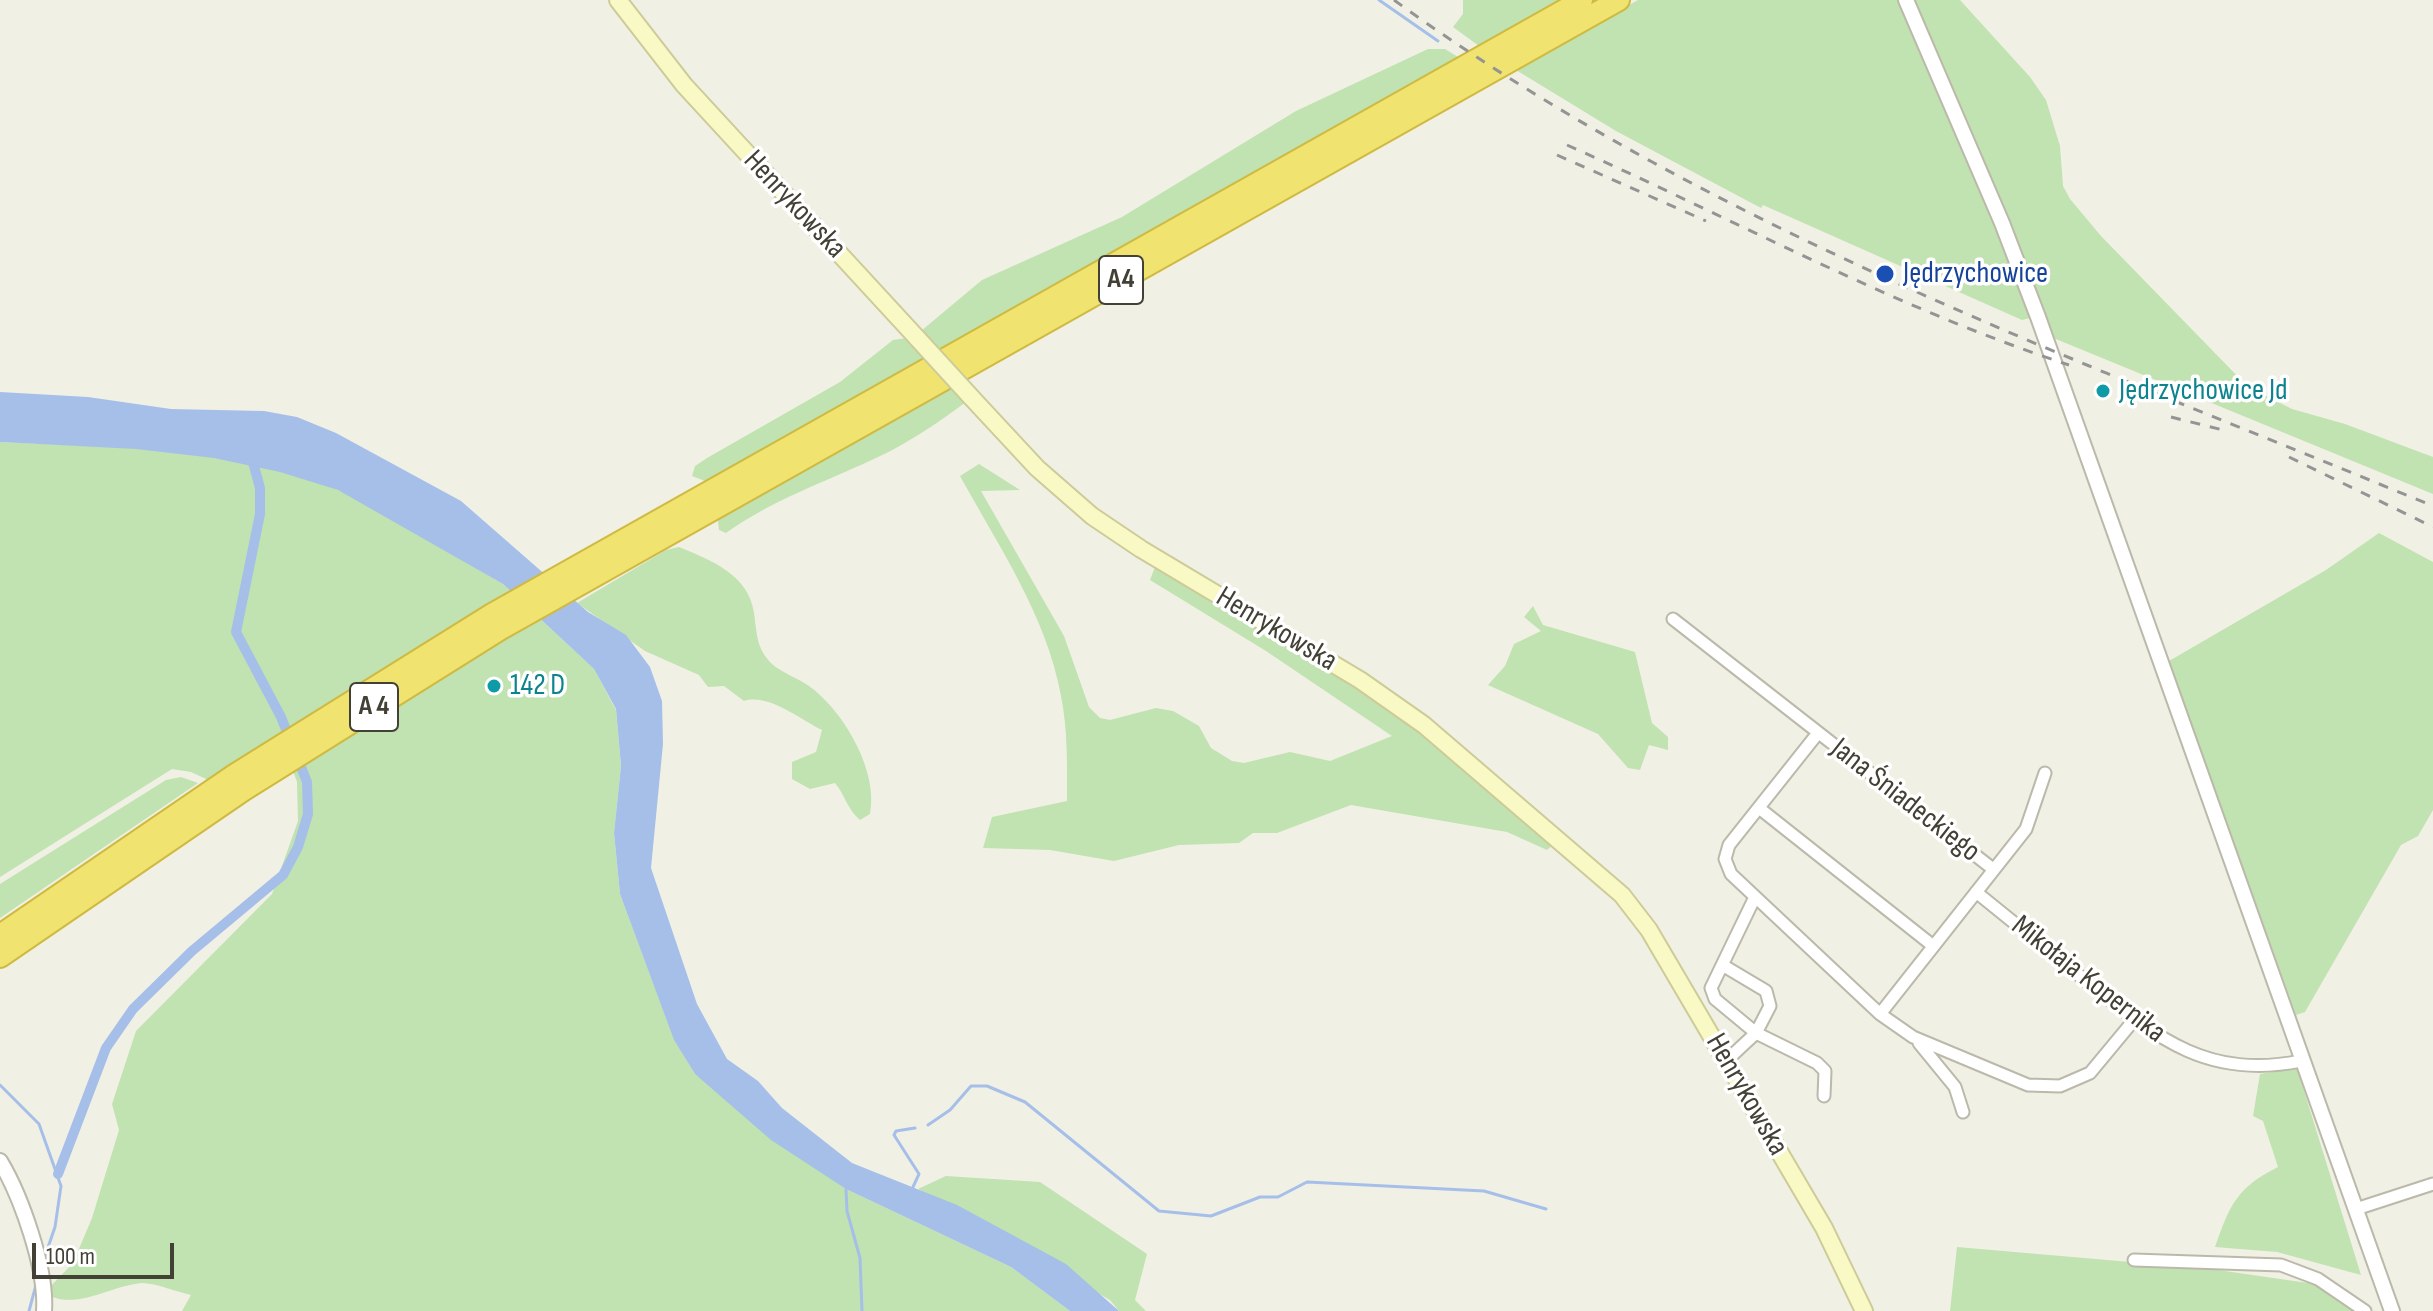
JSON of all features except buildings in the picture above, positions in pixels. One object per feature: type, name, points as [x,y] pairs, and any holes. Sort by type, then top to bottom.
[{"type":"highway","name":"A4","points":[[545,594],[1582,0]]},
{"type":"highway","name":"A4","points":[[616,553],[1619,0]]},
{"type":"highway","name":"A 4","points":[[0,935],[192,813],[405,687],[545,594]]},
{"type":"highway","name":"A 4","points":[[0,957],[192,813]]},
{"type":"main road","name":"Henrykowska","points":[[618,0],[684,85],[1037,468],[1092,516],[1141,549],[1360,680],[1424,725],[1622,895],[1649,930],[1824,1228],[1864,1311]]},
{"type":"street","points":[[1906,0],[2002,223],[2038,317],[2392,1311]]},
{"type":"street","name":"Jana Śniadeckiego","points":[[1673,619],[1993,869]]},
{"type":"street","points":[[1818,733],[1729,845],[1725,859],[1731,874],[1880,1014],[1913,1037],[1941,1066],[1955,1087],[1963,1112]]},
{"type":"street","points":[[1880,1014],[2026,829],[2045,773]]},
{"type":"street","points":[[1759,808],[1932,945]]},
{"type":"street","name":"Mikołaja Kopernika","points":[[1976,892],[2134,1020],[2171,1045],[2225,1064],[2277,1066],[2301,1061]]},
{"type":"street","points":[[1755,897],[1724,966],[1712,983],[1712,993],[1727,1011],[1756,1033],[1817,1063],[1825,1071],[1824,1096]]},
{"type":"street","points":[[1724,966],[1766,991],[1770,999],[1767,1016],[1756,1033],[1726,1061]]},
{"type":"street","points":[[1913,1037],[2028,1085],[2060,1086],[2090,1073],[2134,1020]]},
{"type":"street","points":[[0,1161],[12,1181],[37,1260],[43,1283],[44,1311]]},
{"type":"street","points":[[2356,1209],[2433,1184]]},
{"type":"street","points":[[2134,1260],[2281,1265],[2318,1279],[2365,1311]]},
{"type":"green space","points":[[1463,0],[1561,0],[1479,46],[1453,27],[1463,14]]},
{"type":"green space","points":[[1638,0],[1897,0],[1984,198],[2030,318],[2022,320],[1763,205],[1761,208],[1616,131],[1516,70]]},
{"type":"green space","points":[[1913,0],[1960,0],[2030,77],[2046,100],[2060,146],[2063,186],[2070,199],[2101,236],[2248,387],[2292,409],[2345,424],[2433,457],[2433,494],[2051,337]]},
{"type":"green space","points":[[1428,49],[1445,49],[1458,57],[939,351],[921,331],[982,280],[1122,217],[1296,111]]},
{"type":"green space","points":[[906,338],[924,358],[705,481],[692,476],[695,466],[707,458],[840,382],[893,340]]},
{"type":"green space","points":[[950,386],[966,402],[900,446],[780,501],[726,533],[719,530],[718,521],[725,512]]},
{"type":"green space","points":[[0,442],[172,451],[257,464],[298,475],[380,511],[503,584],[518,598],[217,784],[191,772],[172,769],[0,877]]},
{"type":"green space","points":[[979,464],[1020,490],[981,491],[1064,636],[1089,707],[1100,718],[1110,720],[1156,708],[1173,711],[1199,726],[1211,748],[1232,761],[1244,763],[1290,752],[1330,761],[1392,736],[1266,651],[1150,580],[1155,567],[1384,702],[1555,843],[1547,850],[1507,832],[1351,805],[1277,833],[1253,833],[1239,843],[1179,845],[1114,861],[1050,850],[983,848],[992,817],[1067,801],[1067,761],[1061,696],[1045,638],[1020,582],[960,476]]},
{"type":"green space","points":[[2379,533],[2433,562],[2433,810],[2418,836],[2401,845],[2305,1012],[2296,1015],[2169,661],[2326,570]]},
{"type":"green space","points":[[679,547],[704,557],[737,579],[751,600],[758,640],[767,658],[822,697],[846,726],[864,762],[869,780],[870,814],[860,820],[835,783],[810,789],[792,779],[792,762],[816,752],[822,730],[773,703],[753,699],[744,701],[724,686],[708,687],[699,675],[645,651],[577,603],[666,550]]},
{"type":"green space","points":[[1533,606],[1543,625],[1635,652],[1652,723],[1668,737],[1668,750],[1649,745],[1640,770],[1628,768],[1598,734],[1488,685],[1505,666],[1514,644],[1541,631],[1524,617]]},
{"type":"green space","points":[[533,612],[594,669],[616,710],[621,766],[614,833],[620,894],[674,1039],[695,1074],[846,1189],[1011,1267],[1070,1311],[182,1311],[191,1295],[142,1283],[73,1300],[50,1296],[48,1289],[73,1263],[92,1218],[119,1130],[112,1104],[136,1031],[272,894],[298,821],[297,782],[289,760]]},
{"type":"green space","points":[[181,777],[198,783],[0,918],[0,884],[166,780]]},
{"type":"green space","points":[[2297,1068],[2361,1275],[2277,1252],[2215,1247],[2236,1199],[2253,1182],[2278,1167],[2263,1121],[2253,1116],[2260,1074]]},
{"type":"green space","points":[[946,1176],[1040,1182],[1147,1254],[1135,1300],[1146,1311],[1119,1311],[1110,1300],[918,1189]]},
{"type":"green space","points":[[1957,1247],[2211,1269],[2315,1284],[2353,1311],[1950,1311]]},
{"type":"water","points":[[0,392],[88,397],[171,409],[264,411],[297,417],[336,433],[461,501],[588,612],[626,635],[650,667],[662,701],[663,744],[651,868],[697,1004],[727,1059],[758,1081],[782,1108],[852,1163],[957,1205],[1066,1264],[1119,1311],[1070,1311],[1011,1267],[846,1189],[771,1140],[695,1074],[674,1040],[620,894],[614,833],[621,766],[616,709],[594,669],[503,584],[338,490],[280,472],[214,458],[136,449],[0,442]]},
{"type":"waterway","points":[[1379,0],[1438,41]]},
{"type":"waterway","points":[[58,1174],[106,1048],[133,1009],[192,951],[283,875],[298,847],[308,814],[307,782],[281,717],[236,632],[260,514],[260,488],[251,455]]},
{"type":"waterway","points":[[0,1085],[39,1124],[61,1186],[55,1227],[44,1259]]},
{"type":"waterway","points":[[928,1125],[950,1110],[971,1086],[987,1086],[1025,1102],[1159,1211],[1211,1216],[1260,1197],[1278,1197],[1307,1182],[1484,1191],[1546,1209]]},
{"type":"waterway","points":[[913,1187],[919,1174],[894,1135],[896,1131],[915,1128]]},
{"type":"waterway","points":[[846,1189],[847,1211],[860,1258],[862,1311]]},
{"type":"waterway","points":[[29,1311],[36,1285]]},
{"type":"railway","points":[[1394,0],[1514,81],[1639,155],[1767,222],[2031,341],[2433,506]]},
{"type":"railway","points":[[1567,145],[1878,290],[2069,365]]},
{"type":"railway","points":[[1557,155],[1706,221]]},
{"type":"railway","points":[[2171,417],[2227,431]]},
{"type":"railway","points":[[2289,457],[2433,527]]},
{"type":"place","name":"Jędrzychowice","points":[[1885,274]]},
{"type":"place","name":"Jędrzychowice Jd","points":[[2103,391]]},
{"type":"place","name":"142 D","points":[[494,686]]}]
